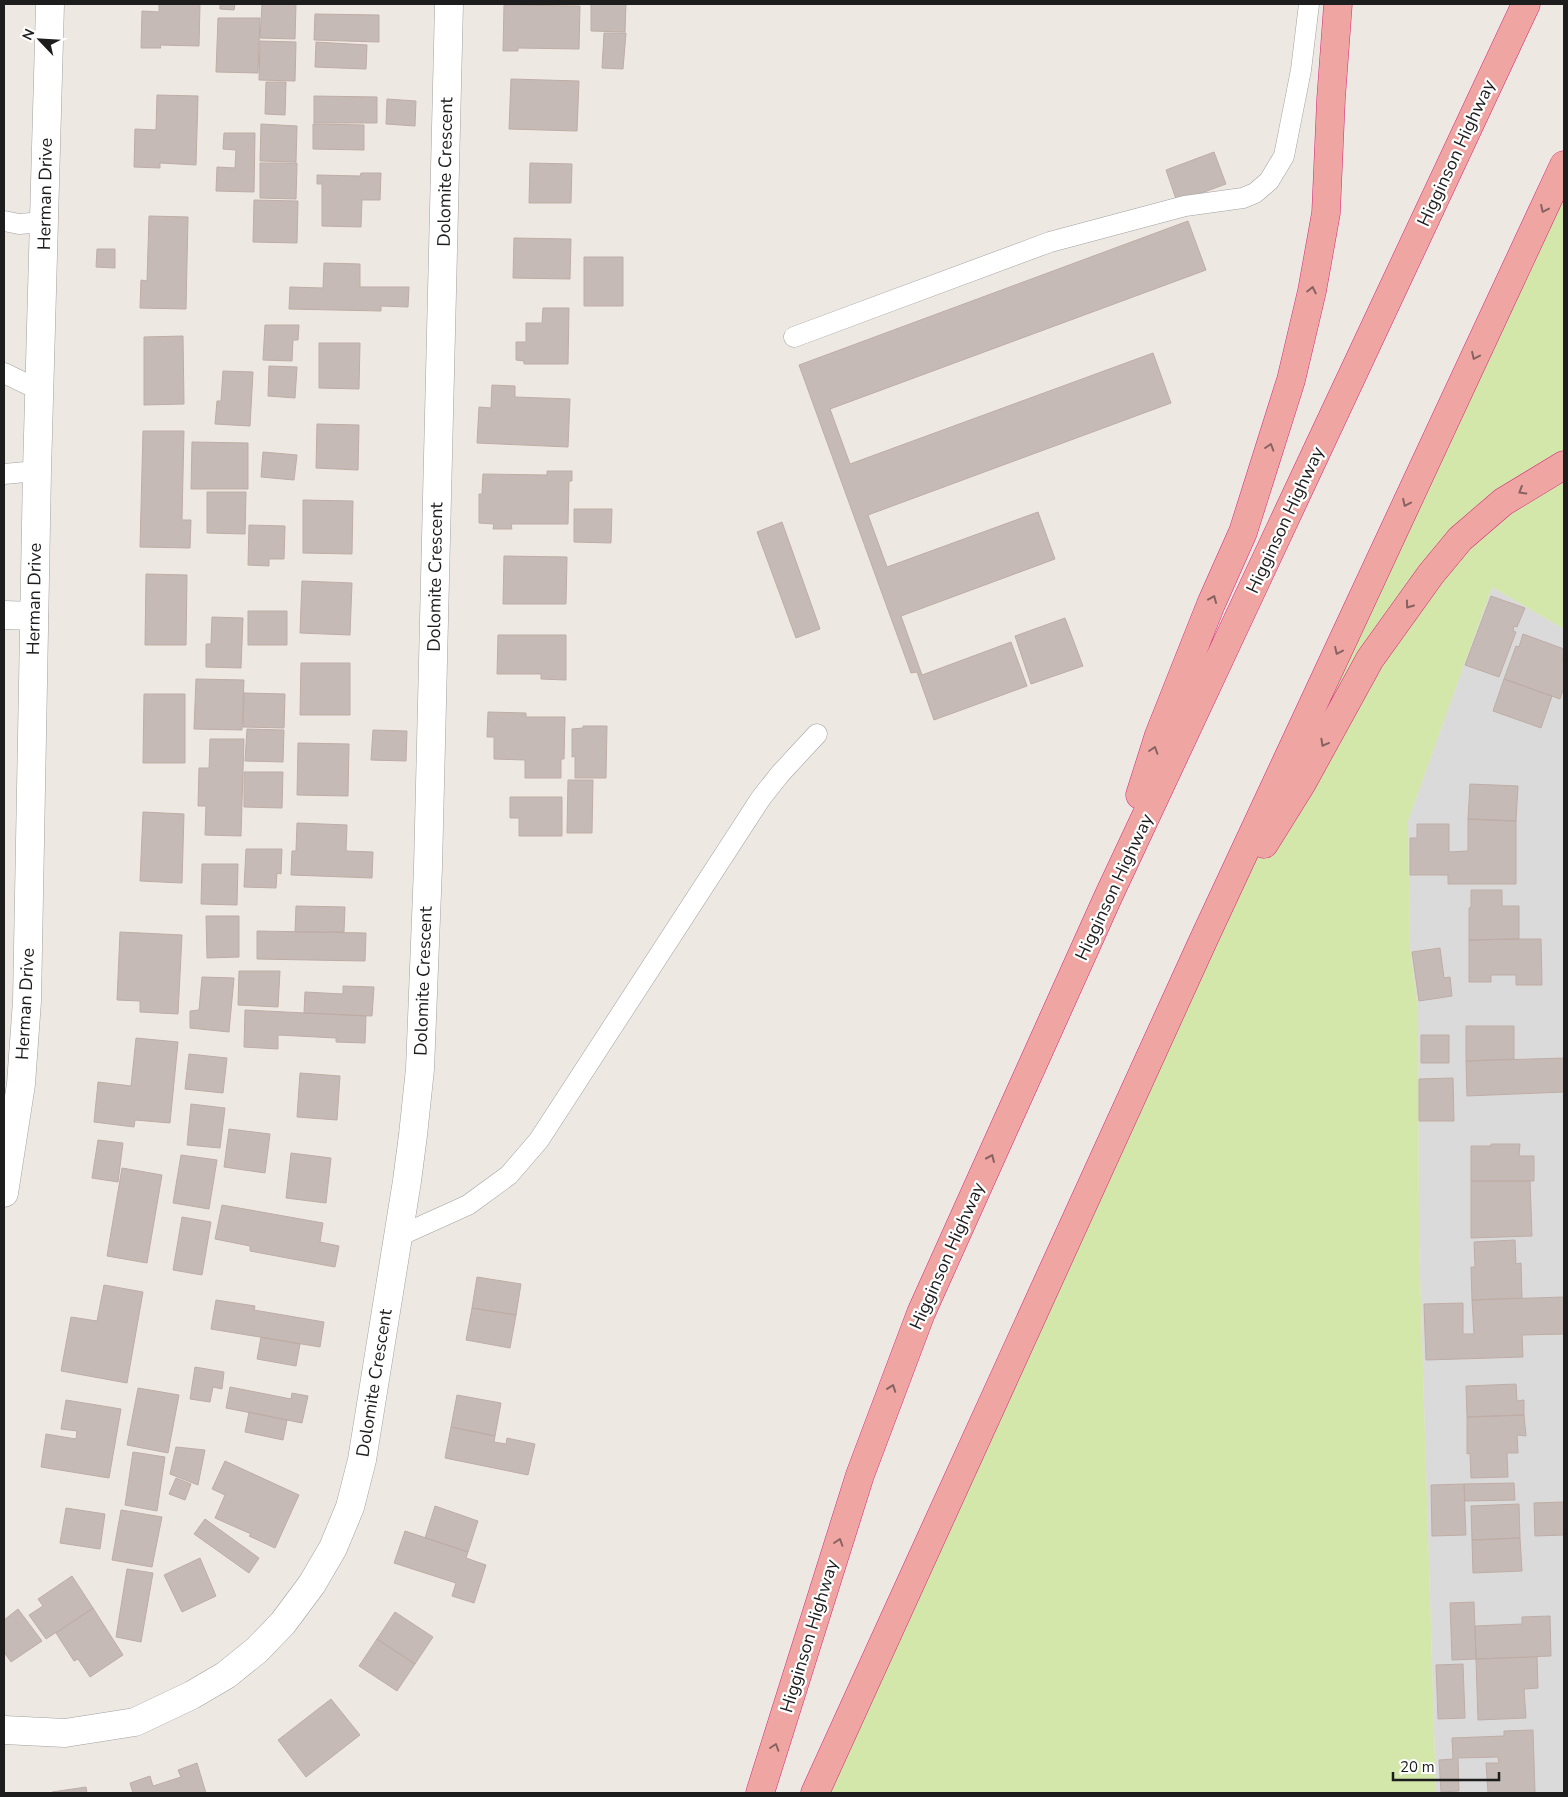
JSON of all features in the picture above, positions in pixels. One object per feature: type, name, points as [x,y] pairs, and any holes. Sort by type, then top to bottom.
[{"type":"highway","points":[[1108,897],[1159,735],[1242,532],[1291,380],[1312,291],[1326,213],[1331,99],[1338,4]]},
{"type":"highway","name":"Higginson Highway","points":[[760,1793],[860,1475],[921,1313],[1108,897],[1526,4]]},
{"type":"highway","points":[[815,1793],[1202,944],[1564,165]]},
{"type":"highway","points":[[1202,944],[1302,783],[1370,660],[1431,574],[1460,539],[1503,502],[1564,465]]},
{"type":"street","name":"Herman Drive","points":[[4,1193],[21,1084],[26,1001],[37,471],[50,4]]},
{"type":"street","name":"Dolomite Crescent","points":[[4,1730],[65,1733],[135,1722],[192,1695],[226,1675],[257,1650],[283,1623],[312,1584],[333,1548],[350,1507],[362,1460],[413,1135],[421,1040],[428,867],[449,4]]},
{"type":"street","points":[[4,615],[34,616]]},
{"type":"lane","points":[[794,337],[1050,242],[1185,206],[1243,198],[1255,193],[1269,181],[1284,156],[1301,70],[1310,4]]},
{"type":"lane","points":[[4,221],[19,224],[44,222]]},
{"type":"lane","points":[[4,373],[39,390]]},
{"type":"lane","points":[[4,474],[37,471]]},
{"type":"lane","points":[[397,1237],[468,1205],[509,1175],[539,1140],[761,798],[780,774],[818,734]]},
{"type":"shaded area","points":[[1492,587],[1564,629],[1564,1793],[1436,1793],[1419,1242],[1418,1009],[1410,948],[1408,821]]},
{"type":"green space","points":[[1564,172],[1564,629],[1492,587],[1408,821],[1410,948],[1418,1009],[1419,1242],[1436,1793],[817,1793]]},
{"type":"building","points":[[159,4],[200,4],[199,46],[160,45],[161,48],[141,48],[142,11],[159,12]]},
{"type":"building","points":[[220,4],[235,4],[234,10],[220,9]]},
{"type":"building","points":[[262,4],[296,4],[295,39],[260,38]]},
{"type":"building","points":[[591,4],[626,4],[625,32],[591,31]]},
{"type":"building","points":[[504,5],[580,6],[579,49],[518,48],[518,51],[503,51]]},
{"type":"building","points":[[315,14],[379,15],[379,42],[314,40]]},
{"type":"building","points":[[218,18],[260,18],[258,73],[216,72]]},
{"type":"building","points":[[604,33],[626,33],[623,69],[602,68]]},
{"type":"building","points":[[260,41],[296,42],[295,81],[259,80]]},
{"type":"building","points":[[316,42],[367,45],[366,69],[315,67]]},
{"type":"building","points":[[511,79],[579,81],[577,131],[509,129]]},
{"type":"building","points":[[266,82],[286,82],[285,115],[265,114]]},
{"type":"building","points":[[157,95],[198,96],[196,165],[160,163],[160,168],[134,167],[135,129],[156,130]]},
{"type":"building","points":[[314,96],[377,97],[377,123],[314,123]]},
{"type":"building","points":[[387,99],[416,101],[415,126],[386,124]]},
{"type":"building","points":[[261,124],[297,126],[296,162],[260,161]]},
{"type":"building","points":[[313,124],[364,125],[364,150],[313,149]]},
{"type":"building","points":[[224,133],[255,133],[254,192],[216,191],[217,167],[235,168],[236,150],[223,149]]},
{"type":"building","points":[[1214,152],[1226,184],[1177,202],[1166,170]]},
{"type":"building","points":[[260,163],[297,163],[296,199],[260,198]]},
{"type":"building","points":[[530,163],[572,164],[571,203],[529,203]]},
{"type":"building","points":[[361,173],[381,173],[380,200],[362,200],[361,227],[322,226],[322,184],[317,184],[317,175],[360,176]]},
{"type":"building","points":[[254,200],[298,201],[297,243],[253,242]]},
{"type":"building","points":[[149,216],[188,217],[186,309],[140,308],[141,280],[147,281]]},
{"type":"building","points":[[1188,221],[1206,270],[830,409],[850,464],[1153,353],[1171,403],[868,515],[887,567],[1038,512],[1055,559],[901,616],[922,675],[1011,642],[1027,686],[934,720],[917,672],[911,673],[799,365]]},
{"type":"building","points":[[514,238],[571,239],[570,279],[513,278]]},
{"type":"building","points":[[97,249],[115,249],[115,268],[96,267]]},
{"type":"building","points":[[584,257],[623,257],[623,306],[584,306]]},
{"type":"building","points":[[324,263],[360,264],[360,287],[409,287],[408,307],[381,306],[381,311],[289,309],[290,287],[323,288]]},
{"type":"building","points":[[543,308],[569,308],[568,364],[524,364],[524,361],[516,360],[516,342],[526,342],[526,323],[542,323]]},
{"type":"building","points":[[265,325],[299,325],[298,340],[293,340],[292,361],[263,360]]},
{"type":"building","points":[[183,336],[184,404],[144,405],[144,337]]},
{"type":"building","points":[[319,343],[360,343],[359,389],[319,388]]},
{"type":"building","points":[[269,366],[297,367],[295,398],[268,396]]},
{"type":"building","points":[[223,371],[253,372],[250,426],[215,424],[217,401],[221,401]]},
{"type":"building","points":[[492,385],[515,386],[515,397],[570,399],[568,447],[477,443],[479,407],[491,408]]},
{"type":"building","points":[[317,424],[359,425],[358,470],[316,468]]},
{"type":"building","points":[[143,431],[184,431],[182,520],[191,520],[190,548],[140,547]]},
{"type":"building","points":[[192,442],[248,443],[248,489],[191,489]]},
{"type":"building","points":[[263,452],[297,455],[294,480],[261,477]]},
{"type":"building","points":[[547,471],[572,471],[572,481],[569,481],[568,524],[511,524],[512,529],[493,529],[494,524],[479,523],[479,494],[482,494],[483,474],[547,475]]},
{"type":"building","points":[[207,492],[246,492],[245,534],[207,533]]},
{"type":"building","points":[[303,500],[353,501],[352,554],[303,553]]},
{"type":"building","points":[[574,509],[612,509],[611,543],[574,542]]},
{"type":"building","points":[[782,522],[820,629],[796,638],[757,532]]},
{"type":"building","points":[[249,525],[285,526],[284,559],[269,559],[269,566],[248,565]]},
{"type":"building","points":[[504,556],[567,557],[566,604],[503,604]]},
{"type":"building","points":[[146,574],[187,575],[186,645],[145,645]]},
{"type":"building","points":[[302,581],[352,583],[350,635],[300,633]]},
{"type":"building","points":[[1491,596],[1525,608],[1517,627],[1514,626],[1513,631],[1516,632],[1499,677],[1465,665]]},
{"type":"building","points":[[248,611],[287,611],[287,645],[248,645]]},
{"type":"building","points":[[212,617],[243,618],[241,668],[206,667],[206,644],[211,644]]},
{"type":"building","points":[[1065,618],[1083,666],[1031,684],[1015,636]]},
{"type":"building","points":[[1523,634],[1564,649],[1562,662],[1564,663],[1564,687],[1560,699],[1504,679],[1516,646],[1519,647]]},
{"type":"building","points":[[498,635],[566,635],[566,680],[541,679],[541,674],[497,674]]},
{"type":"building","points":[[301,663],[350,663],[350,715],[300,715]]},
{"type":"building","points":[[196,679],[244,680],[242,730],[194,729]]},
{"type":"building","points":[[1504,679],[1552,696],[1541,728],[1493,711]]},
{"type":"building","points":[[244,693],[285,694],[284,728],[243,727]]},
{"type":"building","points":[[144,694],[185,694],[185,763],[143,763]]},
{"type":"building","points":[[488,712],[526,713],[526,717],[565,717],[564,759],[561,759],[561,778],[525,778],[525,760],[494,759],[494,737],[487,737]]},
{"type":"building","points":[[583,726],[607,726],[606,778],[575,778],[575,756],[572,757],[572,729],[583,728]]},
{"type":"building","points":[[247,729],[284,730],[283,762],[245,761]]},
{"type":"building","points":[[373,730],[407,731],[406,761],[371,760]]},
{"type":"building","points":[[210,739],[244,739],[241,836],[205,835],[206,806],[198,806],[199,768],[209,768]]},
{"type":"building","points":[[298,743],[349,744],[348,796],[297,795]]},
{"type":"building","points":[[244,772],[283,772],[282,808],[244,807]]},
{"type":"building","points":[[568,780],[593,780],[592,833],[567,833]]},
{"type":"building","points":[[1470,784],[1518,786],[1516,821],[1468,819]]},
{"type":"building","points":[[510,797],[562,797],[562,836],[519,836],[519,818],[510,818]]},
{"type":"building","points":[[143,812],[184,814],[182,883],[140,881]]},
{"type":"building","points":[[1468,819],[1516,821],[1516,884],[1448,884],[1448,875],[1410,875],[1410,838],[1417,838],[1417,824],[1449,824],[1449,852],[1468,851]]},
{"type":"building","points":[[297,823],[347,825],[346,851],[373,852],[372,878],[291,875],[292,851],[296,851]]},
{"type":"building","points":[[246,849],[282,849],[281,874],[277,873],[276,888],[244,887]]},
{"type":"building","points":[[202,864],[238,864],[237,905],[201,904]]},
{"type":"building","points":[[1471,890],[1502,890],[1502,906],[1519,906],[1519,939],[1469,940]]},
{"type":"building","points":[[296,906],[345,907],[344,932],[295,932]]},
{"type":"building","points":[[206,916],[239,916],[239,957],[207,958]]},
{"type":"building","points":[[257,931],[366,933],[365,961],[257,959]]},
{"type":"building","points":[[120,932],[182,935],[178,1014],[140,1012],[140,1001],[117,1000]]},
{"type":"building","points":[[1541,939],[1542,985],[1516,985],[1516,975],[1491,975],[1491,982],[1469,982],[1469,940]]},
{"type":"building","points":[[1440,948],[1444,978],[1450,977],[1452,996],[1419,1001],[1412,952]]},
{"type":"building","points":[[239,971],[280,971],[278,1007],[238,1005]]},
{"type":"building","points":[[202,977],[234,978],[229,1032],[190,1028],[190,1011],[199,1010]]},
{"type":"building","points":[[343,986],[374,987],[372,1016],[304,1013],[305,992],[343,994]]},
{"type":"building","points":[[245,1010],[366,1016],[365,1043],[336,1042],[336,1038],[278,1035],[278,1049],[244,1047]]},
{"type":"building","points":[[1466,1026],[1514,1026],[1514,1059],[1466,1061]]},
{"type":"building","points":[[1421,1035],[1449,1035],[1449,1063],[1421,1063]]},
{"type":"building","points":[[136,1038],[178,1042],[170,1123],[135,1120],[134,1127],[94,1122],[98,1082],[131,1086]]},
{"type":"building","points":[[189,1054],[227,1058],[223,1093],[185,1089]]},
{"type":"building","points":[[1564,1058],[1564,1092],[1467,1096],[1466,1061]]},
{"type":"building","points":[[300,1073],[340,1076],[337,1120],[297,1117]]},
{"type":"building","points":[[1453,1078],[1454,1121],[1419,1121],[1419,1079]]},
{"type":"building","points":[[191,1104],[225,1108],[220,1148],[187,1145]]},
{"type":"building","points":[[229,1129],[270,1134],[265,1173],[224,1167]]},
{"type":"building","points":[[98,1140],[123,1143],[118,1182],[92,1178]]},
{"type":"building","points":[[1491,1144],[1520,1144],[1519,1156],[1534,1156],[1534,1181],[1471,1181],[1471,1146],[1491,1146]]},
{"type":"building","points":[[291,1153],[331,1158],[326,1203],[286,1198]]},
{"type":"building","points":[[181,1155],[217,1160],[209,1209],[173,1203]]},
{"type":"building","points":[[122,1168],[162,1175],[147,1263],[107,1256]]},
{"type":"building","points":[[1471,1181],[1530,1181],[1532,1236],[1471,1238]]},
{"type":"building","points":[[222,1205],[323,1223],[320,1242],[339,1246],[335,1267],[250,1251],[250,1246],[215,1239]]},
{"type":"building","points":[[182,1217],[211,1222],[202,1275],[173,1270]]},
{"type":"building","points":[[1515,1240],[1516,1264],[1521,1263],[1522,1298],[1472,1300],[1471,1267],[1475,1267],[1474,1242]]},
{"type":"building","points":[[477,1277],[521,1284],[516,1315],[472,1308]]},
{"type":"building","points":[[104,1285],[143,1292],[127,1383],[61,1371],[71,1317],[97,1321]]},
{"type":"building","points":[[1564,1297],[1564,1334],[1522,1335],[1523,1357],[1426,1360],[1424,1304],[1463,1303],[1463,1334],[1474,1334],[1472,1300]]},
{"type":"building","points":[[216,1300],[255,1306],[254,1310],[324,1322],[320,1347],[211,1329]]},
{"type":"building","points":[[472,1308],[516,1315],[510,1348],[466,1340]]},
{"type":"building","points":[[261,1337],[300,1344],[296,1366],[257,1359]]},
{"type":"building","points":[[195,1367],[224,1372],[222,1389],[213,1387],[210,1402],[190,1399]]},
{"type":"building","points":[[1516,1384],[1517,1401],[1524,1400],[1524,1415],[1467,1417],[1466,1386]]},
{"type":"building","points":[[230,1387],[291,1399],[292,1393],[308,1396],[302,1423],[226,1408]]},
{"type":"building","points":[[138,1388],[179,1395],[168,1453],[127,1445]]},
{"type":"building","points":[[457,1395],[501,1403],[495,1436],[451,1427]]},
{"type":"building","points":[[66,1400],[121,1409],[109,1478],[41,1467],[46,1434],[76,1439],[77,1431],[61,1429]]},
{"type":"building","points":[[249,1412],[287,1420],[283,1440],[245,1432]]},
{"type":"building","points":[[1524,1415],[1526,1436],[1517,1435],[1518,1453],[1507,1453],[1508,1477],[1471,1478],[1470,1453],[1467,1454],[1467,1417]]},
{"type":"building","points":[[451,1427],[495,1436],[494,1442],[506,1444],[507,1438],[535,1444],[528,1475],[445,1458]]},
{"type":"building","points":[[176,1447],[205,1450],[198,1485],[170,1474]]},
{"type":"building","points":[[133,1452],[165,1457],[157,1511],[125,1505]]},
{"type":"building","points":[[225,1461],[299,1495],[275,1548],[249,1536],[251,1534],[215,1518],[225,1495],[212,1489]]},
{"type":"building","points":[[176,1478],[191,1484],[185,1500],[169,1494]]},
{"type":"building","points":[[1514,1483],[1515,1500],[1465,1501],[1464,1484]]},
{"type":"building","points":[[1464,1484],[1466,1535],[1432,1536],[1431,1485]]},
{"type":"building","points":[[1564,1502],[1564,1535],[1535,1536],[1534,1503]]},
{"type":"building","points":[[1519,1504],[1520,1538],[1472,1540],[1471,1506]]},
{"type":"building","points":[[435,1506],[478,1521],[468,1552],[425,1538]]},
{"type":"building","points":[[66,1508],[105,1514],[100,1549],[60,1543]]},
{"type":"building","points":[[121,1510],[162,1517],[152,1567],[112,1560]]},
{"type":"building","points":[[205,1519],[259,1558],[249,1573],[194,1534]]},
{"type":"building","points":[[405,1531],[468,1552],[466,1558],[486,1565],[474,1603],[452,1596],[456,1583],[394,1563]]},
{"type":"building","points":[[1520,1538],[1522,1571],[1473,1573],[1472,1540]]},
{"type":"building","points":[[200,1558],[216,1596],[182,1612],[164,1575]]},
{"type":"building","points":[[127,1569],[153,1573],[141,1642],[116,1637]]},
{"type":"building","points":[[72,1576],[93,1608],[46,1639],[29,1615],[43,1606],[38,1599]]},
{"type":"building","points":[[1474,1602],[1476,1659],[1452,1660],[1450,1603]]},
{"type":"building","points":[[93,1608],[123,1655],[90,1677],[78,1659],[74,1661],[56,1633]]},
{"type":"building","points":[[18,1609],[42,1641],[11,1662],[4,1652],[4,1620]]},
{"type":"building","points":[[395,1612],[433,1637],[415,1664],[377,1639]]},
{"type":"building","points":[[1550,1616],[1551,1656],[1476,1659],[1475,1626],[1522,1624],[1522,1617]]},
{"type":"building","points":[[377,1639],[415,1664],[397,1691],[359,1666]]},
{"type":"building","points":[[1537,1657],[1538,1688],[1524,1689],[1526,1718],[1478,1720],[1476,1659]]},
{"type":"building","points":[[1463,1664],[1465,1718],[1438,1719],[1436,1665]]},
{"type":"building","points":[[331,1699],[360,1735],[306,1777],[278,1740]]},
{"type":"building","points":[[1533,1730],[1535,1793],[1488,1793],[1486,1763],[1499,1763],[1498,1757],[1458,1758],[1459,1791],[1441,1792],[1439,1760],[1453,1759],[1452,1738],[1504,1736],[1504,1731]]},
{"type":"building","points":[[197,1763],[206,1793],[133,1793],[130,1783],[150,1776],[153,1786],[181,1777],[178,1770]]},
{"type":"building","points":[[86,1787],[87,1793],[52,1793],[52,1792]]}]
